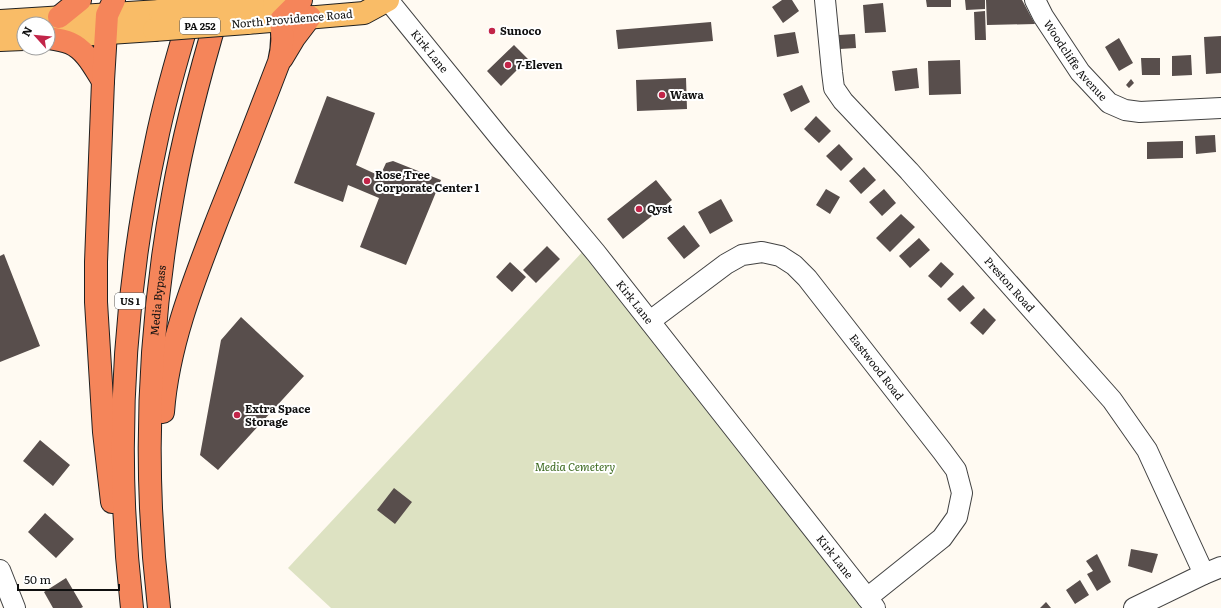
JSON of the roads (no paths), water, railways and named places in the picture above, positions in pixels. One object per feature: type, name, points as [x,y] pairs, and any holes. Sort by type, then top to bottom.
[{"type":"highway","points":[[59,17],[80,0]]},
{"type":"highway","name":"US 1","points":[[131,608],[123,489],[124,389],[128,324],[138,239],[156,141],[194,0]]},
{"type":"highway","name":"Media Bypass","points":[[159,608],[150,488],[150,397],[153,340],[160,278],[182,147],[222,0]]},
{"type":"highway","points":[[153,537],[163,406],[167,379],[179,331],[199,268],[279,62],[283,44],[279,11],[304,6],[294,38],[279,62]]},
{"type":"highway","points":[[109,16],[103,81],[96,262],[96,302],[108,472],[113,516],[131,608]]},
{"type":"highway","points":[[56,39],[63,40],[78,47],[103,81]]},
{"type":"main road","name":"North Providence Road","points":[[304,6],[364,13],[389,0]]},
{"type":"main road","name":"North Providence Road","points":[[0,21],[59,17],[109,16],[157,21],[279,11]]},
{"type":"main road","name":"North Providence Road","points":[[56,35],[109,16]]},
{"type":"main road","points":[[0,40],[16,39]]},
{"type":"street","name":"Kirk Lane","points":[[389,0],[506,146],[570,220],[871,603]]},
{"type":"street","name":"Preston Road","points":[[825,0],[834,88],[843,101],[909,171],[1112,400],[1147,450],[1213,571]]},
{"type":"street","name":"Woodcliffe Avenue","points":[[1035,0],[1043,16],[1080,72],[1109,103],[1125,110],[1140,112],[1221,108]]},
{"type":"street","name":"Eastwood Road","points":[[650,321],[726,264],[742,255],[762,252],[780,256],[794,265],[807,278],[822,297],[956,470],[962,493],[957,517],[942,538],[871,603]]},
{"type":"street","points":[[0,570],[15,608]]},
{"type":"street","points":[[1134,608],[1213,571]]},
{"type":"place","name":"Sunoco","points":[[492,31]]},
{"type":"place","name":"7-Eleven","points":[[508,65]]},
{"type":"place","name":"Wawa","points":[[662,95]]},
{"type":"place","name":"Rose Tree Corporate Center 1","points":[[367,181]]},
{"type":"place","name":"Qyst","points":[[639,209]]},
{"type":"place","name":"Extra Space Storage","points":[[237,415]]},
{"type":"park label","name":"Media Cemetery","points":[[575,467]]}]
